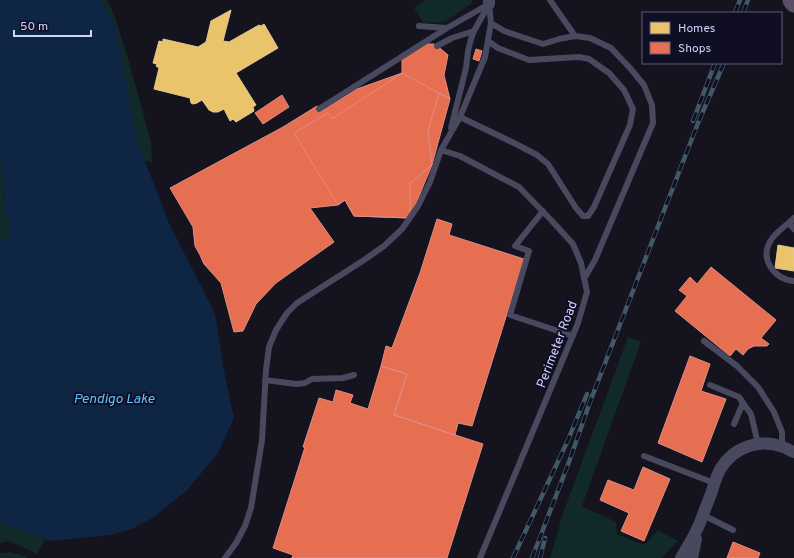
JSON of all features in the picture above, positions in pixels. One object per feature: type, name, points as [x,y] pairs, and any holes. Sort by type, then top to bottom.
[{"type":"street","points":[[681,558],[700,521],[721,468],[733,454],[741,449],[758,444],[782,447],[794,452]]},
{"type":"street","points":[[692,558],[700,521]]},
{"type":"lane","points":[[550,0],[574,36]]},
{"type":"lane","points":[[225,558],[236,543],[245,526],[251,508],[262,440],[265,380],[269,347],[276,330],[282,320],[297,303],[384,246],[402,229],[418,206],[430,182],[441,150],[460,117],[485,57],[491,23],[489,2]]},
{"type":"lane","points":[[319,109],[489,2]]},
{"type":"lane","points":[[449,136],[466,68],[468,51],[474,31],[489,2]]},
{"type":"lane","points":[[491,23],[504,32],[543,44],[574,36],[590,38],[611,48],[644,85],[652,105],[653,123],[595,260],[584,279]]},
{"type":"lane","points":[[419,26],[447,28]]},
{"type":"lane","points":[[437,46],[452,38],[474,31]]},
{"type":"lane","points":[[460,117],[514,143],[536,155],[548,164],[576,208],[583,216],[588,216],[594,207],[630,125],[633,109],[624,90],[609,73],[589,58],[579,57],[529,60],[498,48],[488,41]]},
{"type":"lane","name":"Perimeter Road","points":[[441,150],[460,156],[519,187],[573,244],[581,263],[587,292],[573,336],[480,558]]},
{"type":"lane","points":[[543,211],[515,246],[529,251],[510,315],[573,336]]},
{"type":"lane","points":[[794,218],[775,234],[768,247],[767,256],[770,266],[778,275],[783,279],[794,281]]},
{"type":"lane","points":[[789,223],[794,229]]},
{"type":"lane","points":[[704,340],[737,366],[758,388],[774,412],[782,432],[782,447]]},
{"type":"lane","points":[[265,380],[296,384],[305,383],[312,379],[343,378],[354,375]]},
{"type":"lane","points":[[710,385],[739,397],[748,408],[751,414],[758,444]]},
{"type":"lane","points":[[734,424],[743,403]]},
{"type":"lane","points":[[644,456],[714,483]]},
{"type":"lane","points":[[700,521],[733,530]]},
{"type":"green space","points":[[101,0],[107,0],[114,14],[151,142],[152,162],[145,161],[137,141],[114,25]]},
{"type":"green space","points":[[426,0],[472,0],[472,3],[445,22],[424,23],[414,8]]},
{"type":"green space","points":[[0,161],[4,183],[5,210],[10,224],[10,239],[0,241]]},
{"type":"green space","points":[[628,337],[641,342],[582,506],[616,522],[617,534],[644,545],[658,530],[678,541],[662,558],[550,558],[562,516]]},
{"type":"green space","points":[[0,522],[45,539],[37,554],[9,541],[0,543]]},
{"type":"green space","points":[[11,552],[27,558],[0,558],[0,553]]},
{"type":"water","name":"Pendigo Lake","points":[[0,0],[101,0],[114,25],[137,141],[169,223],[215,314],[224,370],[234,418],[218,453],[188,489],[154,517],[132,529],[110,535],[50,541],[0,522],[0,241],[10,238],[10,224],[5,211],[4,183],[0,161]]},
{"type":"building: Homes","points":[[231,10],[223,41],[229,42],[259,25],[261,26],[264,24],[278,48],[236,73],[256,105],[253,107],[254,111],[236,122],[233,119],[230,121],[224,109],[218,112],[209,110],[202,100],[193,104],[191,103],[190,98],[154,89],[159,68],[156,66],[157,64],[153,63],[159,41],[163,42],[163,39],[198,47],[206,42],[211,21]]},
{"type":"building: Homes","points":[[778,245],[794,248],[794,271],[775,268]]},
{"type":"building: Shops","points":[[427,44],[434,44],[448,55],[444,75],[450,99],[439,93],[428,131],[432,165],[410,183],[410,218],[354,216],[345,200],[338,205],[310,208],[334,242],[276,283],[256,304],[243,331],[234,332],[221,283],[204,264],[195,246],[193,227],[170,188],[283,127],[317,106],[320,112],[357,89],[402,73],[402,59]]},
{"type":"building: Shops","points":[[476,49],[482,51],[479,61],[473,59]]},
{"type":"building: Shops","points":[[402,73],[450,99],[432,165],[410,218],[354,216],[345,200],[338,205],[294,133],[328,113],[332,119]]},
{"type":"building: Shops","points":[[282,95],[289,107],[263,124],[255,113]]},
{"type":"building: Shops","points":[[437,219],[452,224],[449,235],[524,259],[472,426],[458,423],[455,435],[394,415],[407,374],[381,366],[386,346],[392,348],[420,273]]},
{"type":"building: Shops","points":[[711,267],[776,320],[761,338],[769,344],[767,346],[754,346],[748,349],[743,355],[736,349],[730,356],[675,311],[687,296],[679,290],[690,277],[697,284]]},
{"type":"building: Shops","points":[[690,356],[710,364],[701,391],[726,399],[702,462],[658,443]]},
{"type":"building: Shops","points":[[381,366],[407,374],[394,415],[483,444],[447,558],[292,558],[293,555],[273,548],[319,398],[333,402],[336,390],[353,395],[350,403],[368,409]]},
{"type":"building: Shops","points":[[643,467],[670,479],[644,541],[621,531],[629,513],[600,500],[608,480],[634,490]]},
{"type":"building: Shops","points":[[733,542],[760,553],[758,558],[727,558]]},
{"type":"railway","points":[[735,12],[740,0]]},
{"type":"railway","points":[[743,12],[748,0]]},
{"type":"railway","points":[[693,121],[715,64]]},
{"type":"railway","points":[[532,558],[569,462],[590,402],[698,123],[724,64]]},
{"type":"railway","points":[[513,558],[568,440],[587,394]]},
{"type":"railway","points":[[540,558],[545,538]]}]
